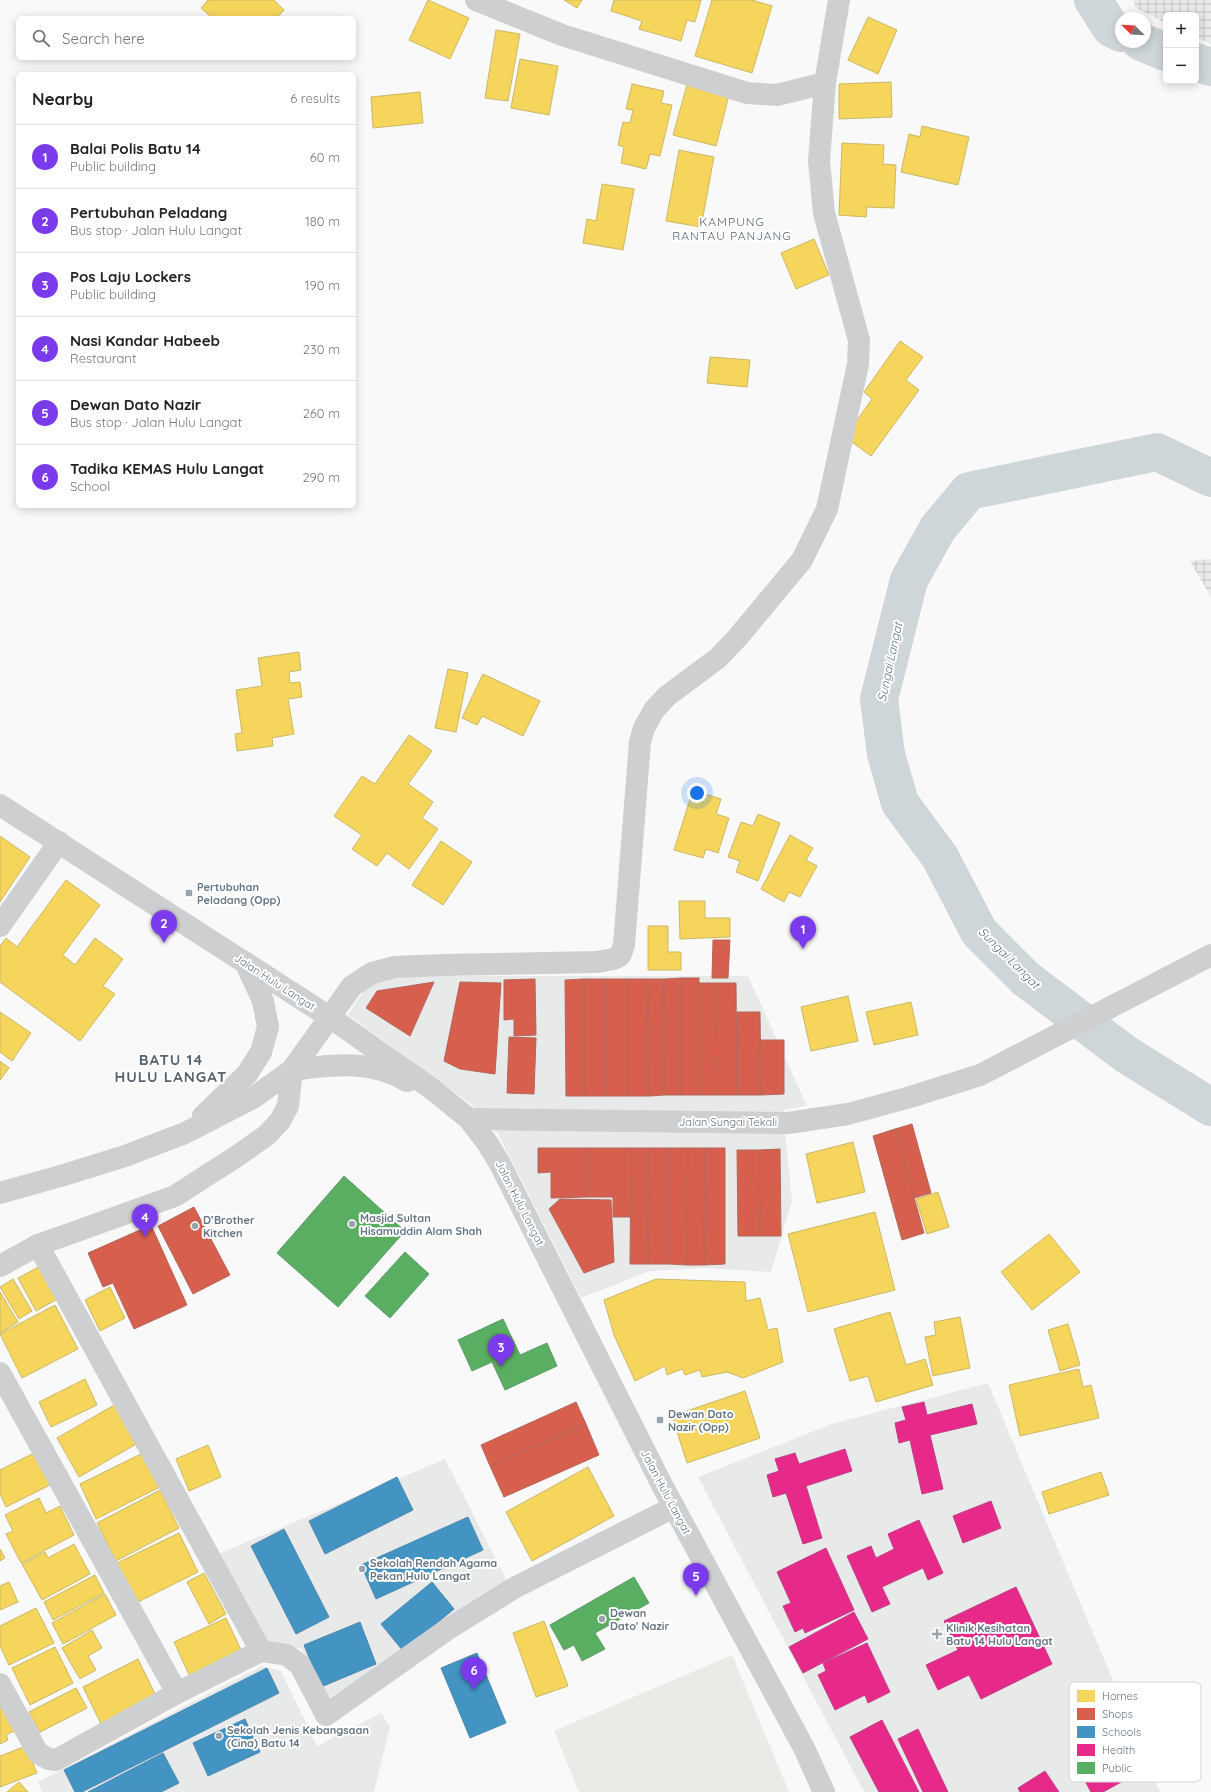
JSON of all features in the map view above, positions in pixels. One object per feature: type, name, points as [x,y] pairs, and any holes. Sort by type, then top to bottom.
[{"type":"street","points":[[476,0],[562,35],[747,94],[777,95],[825,83]]},
{"type":"street","points":[[0,1193],[125,1156],[185,1133],[253,1098],[292,1070],[331,1018],[352,986],[372,973],[395,967],[597,962],[614,959],[620,956],[623,951],[640,742],[644,728],[654,710],[668,696],[718,658],[738,637],[802,560],[827,510],[858,364],[859,340],[824,213],[819,161],[825,83],[839,0]]},
{"type":"street","name":"Jalan Hulu Langat","points":[[0,805],[331,1018],[432,1089],[469,1119],[488,1144],[500,1164],[662,1486],[804,1748],[824,1792]]},
{"type":"street","points":[[0,926],[59,842]]},
{"type":"street","name":"Jalan Sungai Tekali","points":[[469,1119],[788,1123],[848,1114],[907,1098],[980,1075],[1211,955]]},
{"type":"street","points":[[185,1133],[247,1074],[261,1052],[268,1026],[263,1001],[245,962]]},
{"type":"street","points":[[292,1070],[356,1064],[396,1075],[469,1119]]},
{"type":"street","points":[[0,1266],[38,1245],[176,1196],[237,1156],[267,1135],[280,1121],[288,1106],[292,1070]]},
{"type":"street","points":[[38,1245],[261,1651]]},
{"type":"street","points":[[0,1373],[177,1693]]},
{"type":"street","points":[[0,1684],[38,1752],[49,1760],[56,1760],[177,1693],[261,1651],[286,1655],[293,1658],[300,1665],[326,1716],[448,1629],[514,1588],[674,1507]]},
{"type":"shaded area","points":[[1133,0],[1211,0],[1211,44],[1199,38],[1199,12],[1163,12],[1163,22],[1151,16],[1151,12],[1144,12],[1136,8]]},
{"type":"shaded area","points":[[1211,559],[1211,597],[1190,561]]},
{"type":"shaded area","points":[[395,976],[748,976],[807,1106],[783,1110],[792,1201],[771,1272],[703,1268],[650,1271],[581,1298],[498,1134],[472,1105],[348,1015],[368,984]]},
{"type":"shaded area","name":"Klinik Kesihatan Batu 14 Hulu Langat","points":[[988,1383],[1114,1682],[1069,1682],[1069,1782],[1156,1782],[1160,1792],[864,1792],[698,1477],[832,1424]]},
{"type":"shaded area","name":"Sekolah Rendah Agama Pekan Hulu Langat","points":[[445,1459],[508,1583],[328,1704],[301,1648],[268,1650],[216,1555]]},
{"type":"shaded area","points":[[732,1655],[789,1792],[579,1792],[554,1731]]},
{"type":"shaded area","name":"Sekolah Jenis Kebangsaan (Cina) Batu 14","points":[[262,1666],[281,1671],[317,1746],[381,1713],[390,1727],[374,1792],[42,1792],[38,1782]]},
{"type":"building: Homes","points":[[208,0],[274,0],[284,10],[279,16],[210,16],[201,8]]},
{"type":"building: Homes","points":[[428,0],[469,18],[450,59],[409,40]]},
{"type":"building: Homes","points":[[564,0],[582,0],[577,8]]},
{"type":"building: Homes","points":[[614,0],[701,0],[695,22],[687,20],[681,41],[639,29],[642,21],[611,11]]},
{"type":"building: Homes","points":[[712,0],[752,0],[772,6],[752,73],[695,56]]},
{"type":"building: Homes","points":[[868,17],[897,30],[878,74],[848,60]]},
{"type":"building: Homes","points":[[496,30],[520,34],[508,101],[485,98]]},
{"type":"building: Homes","points":[[520,59],[558,66],[549,115],[511,108]]},
{"type":"building: Homes","points":[[891,82],[892,117],[839,119],[839,84]]},
{"type":"building: Homes","points":[[632,84],[664,91],[661,103],[672,105],[660,156],[650,154],[646,169],[621,163],[624,147],[618,145],[623,122],[630,123],[633,110],[626,109]]},
{"type":"building: Homes","points":[[687,85],[729,95],[716,146],[673,135]]},
{"type":"building: Homes","points":[[420,92],[423,123],[373,128],[371,97]]},
{"type":"building: Homes","points":[[922,126],[969,137],[958,185],[901,172],[909,134],[920,137]]},
{"type":"building: Homes","points":[[842,143],[884,145],[883,164],[896,165],[894,208],[867,207],[866,217],[839,215]]},
{"type":"building: Homes","points":[[679,150],[714,157],[701,227],[666,221]]},
{"type":"building: Homes","points":[[602,184],[634,189],[623,250],[583,243],[587,219],[596,221]]},
{"type":"building: Homes","points":[[814,239],[829,275],[796,289],[781,253]]},
{"type":"building: Homes","points":[[900,341],[923,357],[906,380],[919,390],[871,456],[845,437],[872,399],[864,392]]},
{"type":"building: Homes","points":[[710,357],[750,360],[747,387],[707,383]]},
{"type":"building: Homes","points":[[299,652],[301,670],[289,672],[290,683],[300,682],[302,697],[288,699],[294,734],[272,738],[273,746],[237,751],[235,734],[242,733],[236,690],[262,686],[258,658]]},
{"type":"building: Homes","points":[[448,669],[468,673],[456,732],[435,728]]},
{"type":"building: Homes","points":[[483,674],[540,701],[523,736],[482,716],[477,725],[462,718]]},
{"type":"building: Homes","points":[[409,735],[432,751],[408,784],[433,802],[422,818],[438,829],[409,869],[387,853],[377,866],[352,849],[362,835],[334,816],[362,776],[375,784]]},
{"type":"building: Homes","points":[[693,790],[721,799],[716,814],[729,818],[718,853],[706,849],[703,858],[674,850]]},
{"type":"building: Homes","points":[[758,814],[780,823],[758,881],[736,872],[740,861],[728,857],[741,822],[753,826]]},
{"type":"building: Homes","points":[[790,835],[813,848],[806,860],[817,866],[800,897],[789,892],[784,902],[761,889]]},
{"type":"building: Homes","points":[[0,836],[30,857],[0,902]]},
{"type":"building: Homes","points":[[441,841],[472,862],[443,905],[412,885]]},
{"type":"building: Homes","points":[[66,880],[100,905],[63,955],[75,965],[95,938],[123,959],[103,986],[115,994],[80,1041],[0,982],[0,946],[6,938],[17,947]]},
{"type":"building: Homes","points":[[679,901],[705,901],[705,918],[730,918],[730,937],[680,939]]},
{"type":"building: Homes","points":[[648,926],[668,926],[668,952],[681,952],[681,970],[648,970]]},
{"type":"building: Homes","points":[[848,996],[858,1041],[811,1051],[801,1007]]},
{"type":"building: Homes","points":[[911,1002],[918,1035],[874,1045],[866,1012]]},
{"type":"building: Homes","points":[[0,1012],[31,1033],[12,1061],[0,1052]]},
{"type":"building: Homes","points":[[0,1061],[9,1068],[0,1080]]},
{"type":"building: Homes","points":[[853,1142],[865,1192],[817,1203],[806,1154]]},
{"type":"building: Homes","points":[[938,1192],[949,1227],[927,1234],[916,1199]]},
{"type":"building: Homes","points":[[875,1212],[895,1290],[808,1312],[788,1234]]},
{"type":"building: Homes","points":[[1049,1234],[1080,1272],[1032,1310],[1001,1272]]},
{"type":"building: Homes","points":[[46,1263],[63,1296],[36,1311],[18,1278]]},
{"type":"building: Homes","points":[[13,1279],[32,1311],[19,1319],[0,1287]]},
{"type":"building: Homes","points":[[656,1279],[745,1282],[746,1301],[760,1298],[768,1330],[777,1328],[783,1362],[743,1378],[727,1372],[702,1377],[700,1370],[685,1375],[682,1369],[667,1375],[665,1366],[635,1381],[614,1335],[604,1300]]},
{"type":"building: Homes","points":[[110,1287],[125,1318],[100,1331],[85,1300]]},
{"type":"building: Homes","points":[[0,1292],[18,1322],[0,1333]]},
{"type":"building: Homes","points":[[55,1305],[78,1349],[22,1378],[0,1334]]},
{"type":"building: Homes","points":[[890,1312],[906,1365],[925,1359],[933,1385],[876,1402],[868,1376],[850,1381],[834,1329]]},
{"type":"building: Homes","points":[[960,1317],[970,1368],[933,1376],[925,1337],[936,1335],[934,1322]]},
{"type":"building: Homes","points":[[1068,1324],[1080,1365],[1060,1371],[1048,1330]]},
{"type":"building: Homes","points":[[1079,1369],[1083,1387],[1091,1385],[1099,1418],[1020,1436],[1009,1385]]},
{"type":"building: Homes","points":[[85,1379],[97,1405],[51,1427],[39,1402]]},
{"type":"building: Homes","points":[[745,1391],[760,1438],[687,1463],[672,1416]]},
{"type":"building: Homes","points":[[116,1404],[138,1443],[79,1477],[57,1438]]},
{"type":"building: Homes","points":[[208,1445],[221,1477],[189,1491],[176,1459]]},
{"type":"building: Homes","points":[[34,1453],[50,1485],[6,1507],[0,1494],[0,1470]]},
{"type":"building: Homes","points":[[143,1453],[160,1487],[96,1519],[80,1484]]},
{"type":"building: Homes","points":[[588,1467],[614,1516],[532,1561],[506,1512]]},
{"type":"building: Homes","points":[[1101,1472],[1109,1495],[1049,1514],[1042,1492]]},
{"type":"building: Homes","points":[[160,1490],[179,1528],[116,1561],[97,1523]]},
{"type":"building: Homes","points":[[39,1498],[46,1513],[60,1506],[74,1535],[21,1563],[6,1534],[13,1531],[5,1515]]},
{"type":"building: Homes","points":[[179,1533],[198,1572],[136,1603],[117,1563]]},
{"type":"building: Homes","points":[[74,1544],[90,1574],[42,1600],[22,1564],[45,1552],[48,1558]]},
{"type":"building: Homes","points":[[0,1549],[5,1558],[0,1561]]},
{"type":"building: Homes","points":[[204,1573],[226,1614],[209,1624],[187,1582]]},
{"type":"building: Homes","points":[[95,1575],[104,1593],[53,1620],[44,1602]]},
{"type":"building: Homes","points":[[9,1582],[18,1602],[0,1610],[0,1586]]},
{"type":"building: Homes","points":[[105,1594],[116,1615],[63,1644],[52,1623]]},
{"type":"building: Homes","points":[[36,1608],[54,1643],[9,1665],[0,1646],[0,1626]]},
{"type":"building: Homes","points":[[226,1618],[243,1654],[191,1679],[174,1642]]},
{"type":"building: Homes","points":[[544,1621],[568,1686],[536,1697],[513,1633]]},
{"type":"building: Homes","points":[[92,1630],[102,1648],[88,1656],[96,1670],[80,1679],[62,1648]]},
{"type":"building: Homes","points":[[55,1647],[73,1683],[30,1705],[12,1668]]},
{"type":"building: Homes","points":[[138,1659],[156,1696],[101,1724],[83,1687]]},
{"type":"building: Homes","points":[[76,1688],[87,1708],[40,1732],[29,1712]]},
{"type":"building: Homes","points":[[4,1706],[16,1730],[6,1735],[8,1740],[0,1744],[0,1708]]},
{"type":"building: Homes","points":[[26,1746],[37,1773],[0,1787],[0,1756]]},
{"type":"building: Homes","points":[[19,1782],[28,1792],[7,1792]]},
{"type":"building: Shops","points":[[713,940],[730,940],[728,978],[712,978]]},
{"type":"building: Shops","points":[[681,978],[699,978],[699,1095],[681,1095]]},
{"type":"building: Shops","points":[[681,978],[681,1095],[665,1095],[664,979]]},
{"type":"building: Shops","points":[[535,979],[536,1035],[514,1036],[514,1019],[504,1020],[504,980]]},
{"type":"building: Shops","points":[[584,979],[584,1096],[566,1096],[565,980]]},
{"type":"building: Shops","points":[[584,979],[606,979],[606,1096],[584,1096]]},
{"type":"building: Shops","points":[[606,979],[628,979],[628,1096],[606,1096]]},
{"type":"building: Shops","points":[[628,979],[648,979],[649,1096],[628,1096]]},
{"type":"building: Shops","points":[[648,979],[664,979],[665,1095],[649,1096]]},
{"type":"building: Shops","points":[[434,982],[410,1036],[366,1008],[377,991]]},
{"type":"building: Shops","points":[[460,982],[501,983],[495,1074],[460,1069],[444,1061]]},
{"type":"building: Shops","points":[[699,983],[715,983],[716,1095],[699,1095]]},
{"type":"building: Shops","points":[[715,983],[736,983],[737,1095],[716,1095]]},
{"type":"building: Shops","points":[[737,1012],[760,1012],[761,1095],[737,1095]]},
{"type":"building: Shops","points":[[509,1037],[536,1038],[534,1094],[507,1093]]},
{"type":"building: Shops","points":[[760,1040],[784,1040],[784,1094],[761,1095]]},
{"type":"building: Shops","points":[[912,1124],[931,1193],[914,1198],[895,1129]]},
{"type":"building: Shops","points":[[895,1129],[924,1233],[902,1240],[873,1136]]},
{"type":"building: Shops","points":[[538,1148],[586,1148],[586,1197],[551,1198],[551,1172],[538,1173]]},
{"type":"building: Shops","points":[[586,1148],[631,1148],[630,1217],[613,1217],[613,1197],[586,1197]]},
{"type":"building: Shops","points":[[631,1148],[649,1148],[648,1264],[630,1264]]},
{"type":"building: Shops","points":[[649,1148],[669,1148],[669,1264],[648,1264]]},
{"type":"building: Shops","points":[[669,1148],[688,1148],[687,1265],[669,1264]]},
{"type":"building: Shops","points":[[688,1148],[705,1148],[704,1265],[687,1265]]},
{"type":"building: Shops","points":[[705,1148],[725,1148],[725,1264],[704,1265]]},
{"type":"building: Shops","points":[[780,1149],[781,1236],[760,1236],[759,1150]]},
{"type":"building: Shops","points":[[737,1150],[759,1150],[760,1236],[738,1236]]},
{"type":"building: Shops","points":[[560,1199],[611,1200],[614,1262],[584,1273],[549,1209]]},
{"type":"building: Shops","points":[[194,1207],[230,1275],[193,1294],[158,1226]]},
{"type":"building: Shops","points":[[151,1225],[187,1305],[134,1329],[113,1283],[103,1287],[88,1253]]},
{"type":"building: Shops","points":[[576,1402],[586,1424],[490,1466],[481,1445]]},
{"type":"building: Shops","points":[[586,1424],[599,1455],[504,1497],[490,1466]]},
{"type":"building: Schools","points":[[397,1477],[413,1510],[325,1554],[309,1521]]},
{"type":"building: Schools","points":[[468,1517],[483,1550],[376,1599],[361,1565]]},
{"type":"building: Schools","points":[[284,1529],[329,1617],[296,1634],[251,1546]]},
{"type":"building: Schools","points":[[432,1582],[454,1609],[403,1651],[381,1624]]},
{"type":"building: Schools","points":[[360,1622],[376,1664],[321,1687],[304,1645]]},
{"type":"building: Schools","points":[[477,1653],[506,1723],[470,1738],[441,1668]]},
{"type":"building: Schools","points":[[267,1668],[279,1693],[82,1792],[75,1792],[64,1770]]},
{"type":"building: Schools","points":[[245,1719],[260,1752],[208,1776],[193,1743]]},
{"type":"building: Schools","points":[[163,1753],[179,1783],[161,1792],[88,1792]]},
{"type":"building: Health","points":[[924,1402],[927,1415],[972,1404],[977,1424],[930,1435],[943,1489],[922,1494],[910,1440],[899,1443],[895,1423],[906,1420],[902,1407]]},
{"type":"building: Health","points":[[845,1449],[852,1471],[806,1486],[822,1538],[803,1544],[786,1493],[773,1497],[767,1475],[779,1471],[775,1459],[795,1453],[799,1464]]},
{"type":"building: Health","points":[[991,1501],[1001,1528],[963,1543],[953,1516]]},
{"type":"building: Health","points":[[919,1520],[943,1573],[928,1580],[923,1568],[882,1587],[890,1604],[872,1612],[847,1556],[871,1546],[876,1558],[894,1549],[888,1534]]},
{"type":"building: Health","points":[[826,1548],[854,1610],[805,1633],[803,1628],[795,1632],[783,1606],[791,1603],[777,1572]]},
{"type":"building: Health","points":[[1016,1587],[1052,1664],[981,1699],[969,1675],[938,1690],[926,1665],[958,1650],[944,1621]]},
{"type":"building: Health","points":[[854,1612],[868,1639],[803,1673],[789,1647]]},
{"type":"building: Health","points":[[867,1643],[890,1692],[868,1703],[865,1695],[835,1710],[818,1675],[826,1671],[823,1663]]},
{"type":"building: Health","points":[[882,1720],[919,1792],[879,1792],[850,1737]]},
{"type":"building: Health","points":[[918,1729],[948,1792],[923,1792],[898,1739]]},
{"type":"building: Health","points":[[1045,1771],[1059,1792],[1020,1792],[1018,1788]]},
{"type":"building: Health","points":[[1086,1782],[1121,1782],[1103,1792],[1091,1792]]},
{"type":"building: Public","points":[[344,1176],[405,1231],[338,1307],[277,1253]]},
{"type":"building: Public","points":[[405,1252],[429,1274],[390,1318],[365,1296]]},
{"type":"building: Public","points":[[503,1319],[520,1355],[547,1343],[557,1366],[505,1390],[492,1362],[472,1371],[458,1340]]},
{"type":"building: Public","points":[[634,1577],[649,1603],[595,1633],[605,1649],[582,1661],[574,1645],[564,1650],[550,1625]]},
{"type":"waterway","name":"Sungai Langat","points":[[1093,0],[1111,28],[1115,30]]},
{"type":"waterway","name":"Sungai Langat","points":[[1151,46],[1163,51]]},
{"type":"waterway","name":"Sungai Langat","points":[[1199,63],[1211,67]]},
{"type":"waterway","name":"Sungai Langat","points":[[1211,478],[1157,452],[969,491],[938,528],[909,580],[879,699],[886,754],[900,803],[940,857],[979,932],[1026,979],[1127,1055],[1211,1107]]},
{"type":"place","name":"Pertubuhan Peladang (Opp)","points":[[189,893]]},
{"type":"place","name":"Pertubuhan Peladang","points":[[164,943]]},
{"type":"place","name":"Balai Polis Batu 14","points":[[803,949]]},
{"type":"place","name":"Masjid Sultan Hisamuddin Alam Shah","points":[[352,1224]]},
{"type":"place","name":"D’Brother Kitchen","points":[[195,1226]]},
{"type":"place","name":"Nasi Kandar Habeeb","points":[[145,1237]]},
{"type":"place","name":"Pos Laju Lockers","points":[[501,1367]]},
{"type":"place","name":"Dewan Dato Nazir (Opp)","points":[[660,1420]]},
{"type":"place","name":"Sekolah Rendah Agama Pekan Hulu Langat","points":[[362,1569]]},
{"type":"place","name":"Dewan Dato Nazir","points":[[696,1596]]},
{"type":"place","name":"Dewan Dato' Nazir","points":[[602,1619]]},
{"type":"place","name":"Klinik Kesihatan Batu 14 Hulu Langat","points":[[937,1634]]},
{"type":"place","name":"Tadika KEMAS Hulu Langat","points":[[474,1690]]},
{"type":"place","name":"Sekolah Jenis Kebangsaan (Cina) Batu 14","points":[[219,1736]]},
{"type":"district","name":"KAMPUNG RANTAU PANJANG","points":[[732,229]]},
{"type":"district","name":"BATU 14 HULU LANGAT","points":[[171,1068]]}]
